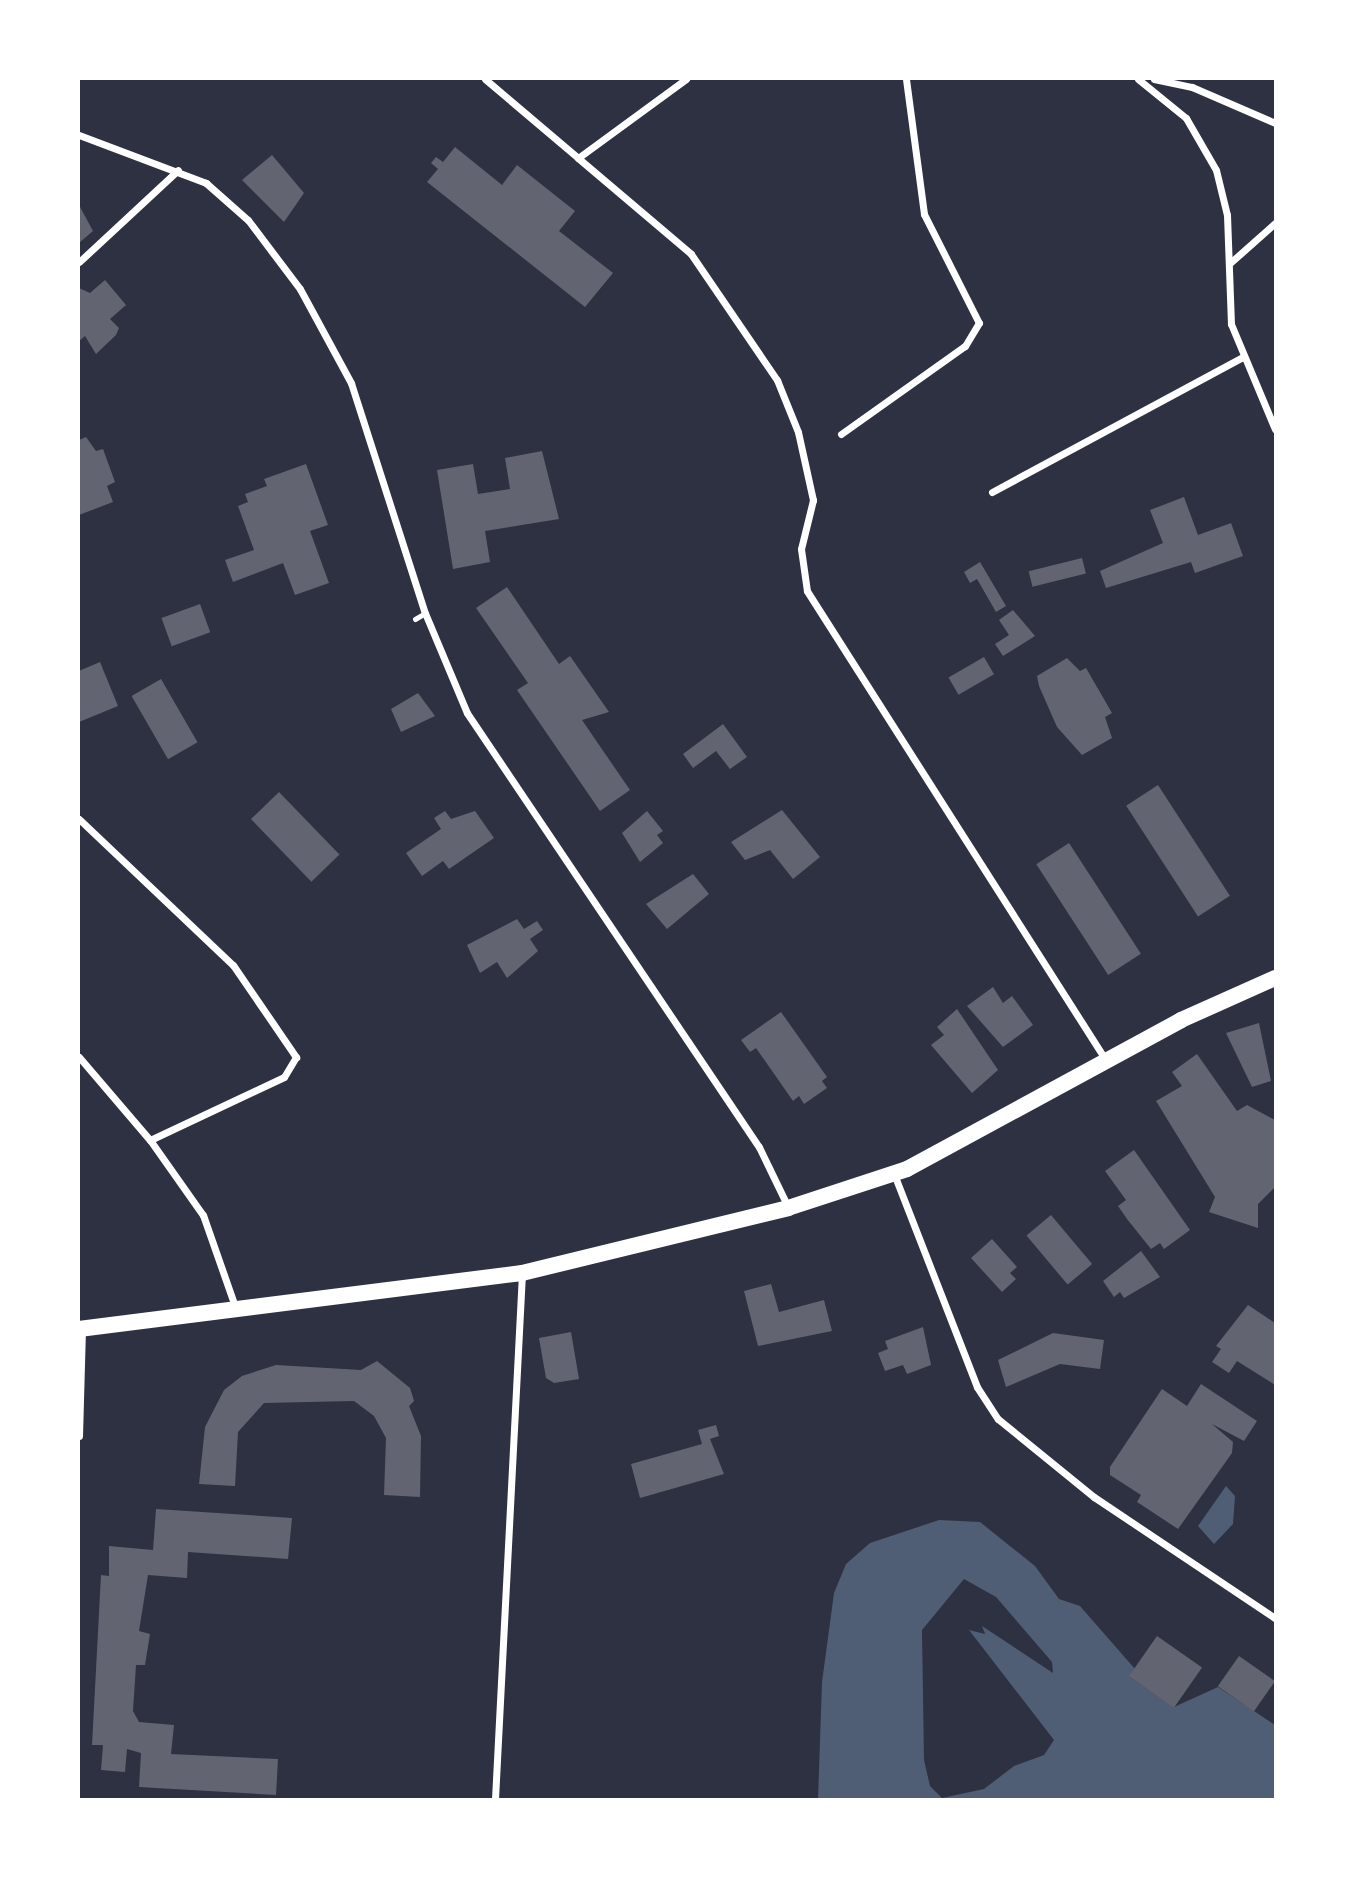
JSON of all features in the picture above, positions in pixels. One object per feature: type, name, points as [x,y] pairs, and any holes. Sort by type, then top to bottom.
[{"type":"highway","points":[[81,1328],[522,1273],[788,1208],[894,1174],[1108,1063],[1220,1000],[1275,978]]},
{"type":"street","points":[[485,79],[691,254],[777,380],[798,432],[813,500],[801,549],[807,591],[1108,1063]]},
{"type":"street","points":[[578,158],[686,79]]},
{"type":"street","points":[[841,434],[965,346],[979,323],[924,214],[906,79]]},
{"type":"street","points":[[1138,79],[1181,112],[1210,156],[1225,200],[1229,264],[1226,290],[1243,357],[1275,429]]},
{"type":"street","points":[[1154,79],[1192,87],[1275,123]]},
{"type":"street","points":[[79,135],[178,170],[206,183],[248,220],[324,327],[355,395],[425,613],[467,713],[506,778],[759,1147],[788,1208]]},
{"type":"street","points":[[79,262],[178,170]]},
{"type":"street","points":[[1229,264],[1275,223]]},
{"type":"street","points":[[992,492],[1243,357]]},
{"type":"street","points":[[79,819],[233,965],[296,1057],[284,1077],[150,1140]]},
{"type":"street","points":[[79,1057],[150,1140],[203,1215],[236,1310]]},
{"type":"street","points":[[894,1174],[977,1387],[998,1419],[1094,1497],[1275,1618]]},
{"type":"street","points":[[495,1799],[522,1273]]},
{"type":"street","points":[[79,1436],[81,1328]]},
{"type":"lane","points":[[415,619],[425,613]]},
{"type":"water","points":[[1226,1486],[1235,1496],[1233,1524],[1214,1544],[1198,1526]]},
{"type":"water","points":[[939,1520],[980,1522],[1035,1566],[1059,1599],[1080,1606],[1135,1669],[1130,1677],[1174,1707],[1218,1687],[1275,1725],[1275,1799],[818,1799],[822,1682],[834,1593],[846,1564],[870,1543]],"holes":[[[964,1579],[996,1597],[1052,1662],[1053,1673],[982,1626],[985,1634],[969,1630],[1054,1740],[1044,1755],[1014,1766],[984,1789],[942,1798],[930,1786],[924,1760],[922,1630]]]},
{"type":"building","points":[[455,147],[502,185],[517,165],[575,211],[559,231],[613,273],[585,307],[427,182],[438,169],[431,163],[436,157],[443,162]]},
{"type":"building","points":[[272,155],[304,193],[284,222],[242,180]]},
{"type":"building","points":[[79,205],[93,231],[79,243]]},
{"type":"building","points":[[105,280],[126,305],[110,319],[119,328],[116,335],[96,354],[85,336],[79,341],[79,288],[90,293]]},
{"type":"building","points":[[86,437],[96,451],[103,449],[115,482],[107,486],[113,502],[79,515],[79,440]]},
{"type":"building","points":[[542,451],[559,519],[485,531],[490,562],[453,569],[437,470],[473,464],[478,494],[510,489],[505,458]]},
{"type":"building","points":[[306,464],[328,525],[310,531],[329,583],[295,595],[283,563],[233,582],[225,560],[254,550],[238,506],[248,502],[245,494],[267,486],[264,479]]},
{"type":"building","points":[[1184,497],[1198,535],[1231,523],[1243,556],[1195,573],[1191,562],[1106,588],[1100,571],[1163,543],[1150,510]]},
{"type":"building","points":[[1082,558],[1086,574],[1033,587],[1029,571]]},
{"type":"building","points":[[980,562],[1006,606],[996,612],[977,579],[970,583],[964,572]]},
{"type":"building","points":[[507,587],[559,664],[570,656],[609,712],[582,720],[630,790],[600,811],[517,690],[528,683],[476,608]]},
{"type":"building","points":[[200,604],[210,632],[172,646],[161,618]]},
{"type":"building","points":[[1013,610],[1035,636],[1003,656],[995,644],[1009,635],[999,620]]},
{"type":"building","points":[[984,657],[994,674],[958,695],[948,678]]},
{"type":"building","points":[[1067,658],[1080,671],[1086,668],[1112,713],[1105,717],[1112,738],[1082,755],[1057,727],[1037,676]]},
{"type":"building","points":[[100,662],[118,706],[79,722],[79,671]]},
{"type":"building","points":[[161,679],[198,742],[168,759],[132,696]]},
{"type":"building","points":[[418,693],[435,716],[401,732],[391,709]]},
{"type":"building","points":[[723,724],[747,757],[730,769],[716,751],[693,768],[683,754]]},
{"type":"building","points":[[1158,785],[1230,896],[1198,916],[1126,806]]},
{"type":"building","points":[[279,792],[339,855],[311,882],[251,819]]},
{"type":"building","points":[[782,810],[820,857],[793,879],[770,850],[745,860],[731,842]]},
{"type":"building","points":[[445,811],[451,819],[475,811],[494,838],[449,869],[443,861],[422,876],[406,853],[441,829],[434,818]]},
{"type":"building","points":[[647,811],[663,831],[657,835],[663,843],[640,862],[622,833]]},
{"type":"building","points":[[1069,843],[1141,954],[1108,975],[1036,864]]},
{"type":"building","points":[[693,874],[709,894],[667,929],[646,904]]},
{"type":"building","points":[[517,919],[524,929],[537,921],[543,930],[530,939],[538,951],[507,978],[497,962],[480,973],[467,945]]},
{"type":"building","points":[[993,987],[1003,1003],[1012,996],[1033,1025],[1003,1047],[967,1006]]},
{"type":"building","points":[[957,1009],[998,1070],[972,1093],[931,1045],[944,1035],[937,1027]]},
{"type":"building","points":[[781,1012],[827,1077],[822,1081],[827,1088],[804,1104],[799,1096],[793,1101],[756,1048],[750,1052],[741,1040]]},
{"type":"building","points":[[1259,1023],[1271,1081],[1252,1087],[1226,1033]]},
{"type":"building","points":[[1197,1054],[1237,1111],[1247,1105],[1275,1120],[1275,1187],[1258,1204],[1258,1228],[1209,1212],[1215,1197],[1156,1101],[1182,1086],[1172,1072]]},
{"type":"building","points":[[1134,1150],[1190,1230],[1164,1249],[1160,1243],[1151,1249],[1127,1219],[1118,1206],[1126,1200],[1105,1171]]},
{"type":"building","points":[[1051,1215],[1092,1264],[1068,1285],[1026,1236]]},
{"type":"building","points":[[992,1239],[1017,1267],[1010,1273],[1016,1279],[1002,1292],[971,1258]]},
{"type":"building","points":[[1141,1251],[1160,1277],[1124,1298],[1120,1292],[1114,1297],[1103,1281]]},
{"type":"building","points":[[771,1284],[779,1312],[824,1300],[832,1331],[758,1346],[744,1291]]},
{"type":"building","points":[[1248,1305],[1275,1323],[1275,1385],[1237,1361],[1229,1373],[1212,1362],[1221,1349],[1216,1346]]},
{"type":"building","points":[[923,1327],[931,1365],[907,1374],[903,1365],[885,1371],[878,1353],[888,1349],[885,1341]]},
{"type":"building","points":[[571,1332],[579,1379],[554,1383],[546,1378],[539,1338]]},
{"type":"building","points":[[1053,1333],[1104,1340],[1100,1369],[1060,1364],[1006,1387],[998,1360]]},
{"type":"building","points":[[377,1361],[410,1388],[414,1401],[409,1406],[421,1436],[420,1497],[384,1495],[386,1438],[374,1416],[354,1401],[264,1403],[238,1432],[235,1486],[199,1484],[205,1427],[224,1390],[242,1376],[276,1365],[361,1370]]},
{"type":"building","points":[[1201,1384],[1257,1421],[1244,1441],[1212,1424],[1233,1442],[1232,1453],[1178,1529],[1137,1502],[1141,1495],[1110,1475],[1110,1467],[1162,1389],[1187,1406]]},
{"type":"building","points":[[716,1425],[719,1436],[710,1439],[724,1474],[640,1498],[631,1464],[702,1444],[698,1430]]},
{"type":"building","points":[[156,1509],[292,1518],[288,1559],[188,1552],[187,1578],[148,1575],[139,1631],[150,1634],[145,1665],[136,1665],[133,1711],[139,1722],[174,1725],[171,1754],[278,1759],[276,1795],[139,1787],[141,1753],[127,1749],[125,1772],[101,1770],[103,1745],[92,1745],[101,1575],[109,1576],[109,1546],[153,1550]]},
{"type":"building","points":[[1157,1636],[1202,1668],[1174,1708],[1129,1676]]},
{"type":"building","points":[[1239,1656],[1275,1681],[1254,1712],[1218,1686]]}]
